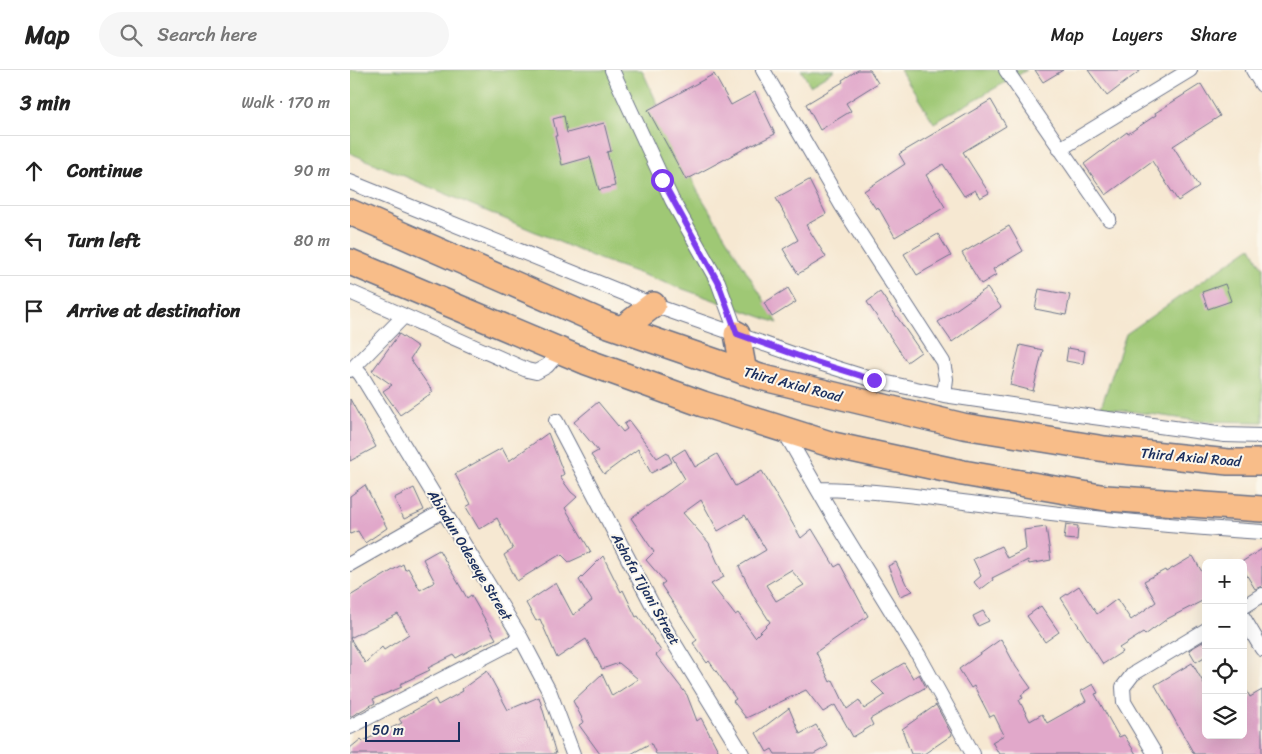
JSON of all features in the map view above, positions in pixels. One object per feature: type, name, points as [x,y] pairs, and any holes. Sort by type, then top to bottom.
[{"type":"highway","name":"Third Axial Road","points":[[350,212],[604,323],[744,372],[963,426],[1105,449],[1228,462],[1262,462]]},
{"type":"highway","points":[[350,262],[560,351],[703,404],[833,444],[963,473],[1106,498],[1262,509]]},
{"type":"highway","points":[[622,329],[653,305]]},
{"type":"highway","points":[[737,334],[744,372]]},
{"type":"street","points":[[612,70],[672,200],[718,282],[737,334]]},
{"type":"street","points":[[763,70],[842,206],[943,362],[946,379],[944,395]]},
{"type":"street","points":[[1006,70],[1109,219]]},
{"type":"street","points":[[1060,149],[1190,70]]},
{"type":"street","points":[[1253,70],[1262,85]]},
{"type":"street","points":[[350,182],[653,305],[810,360],[874,380],[944,395],[1225,436],[1262,436]]},
{"type":"street","points":[[350,292],[527,370],[536,372],[547,366],[560,351]]},
{"type":"street","points":[[352,369],[404,316]]},
{"type":"street","name":"Abiodun Odeseye Street","points":[[352,369],[368,387],[521,638],[550,693],[571,753]]},
{"type":"street","name":"Ashafa Tijani Street","points":[[556,421],[663,625],[742,754]]},
{"type":"street","points":[[784,430],[836,521],[919,656],[973,754]]},
{"type":"street","points":[[819,489],[853,489],[1029,511],[1184,527],[1262,532]]},
{"type":"street","points":[[350,564],[443,512]]},
{"type":"street","points":[[1247,604],[1262,595]]},
{"type":"street","points":[[1247,624],[1262,649]]},
{"type":"street","points":[[1154,754],[1124,702],[1123,687],[1133,674],[1202,632]]},
{"type":"street","points":[[350,727],[521,638]]},
{"type":"green space","points":[[350,70],[642,70],[697,190],[778,323],[599,259],[350,153]]},
{"type":"green space","points":[[801,70],[835,70],[810,85]]},
{"type":"green space","points":[[900,70],[1027,70],[934,123]]},
{"type":"green space","points":[[1251,247],[1262,268],[1262,422],[1199,421],[1101,407],[1126,334]]},
{"type":"building","points":[[858,70],[870,70],[878,83],[846,103],[851,111],[820,130],[806,104],[843,82],[842,80]]},
{"type":"building","points":[[1035,70],[1063,70],[1043,82]]},
{"type":"building","points":[[1088,70],[1141,70],[1107,96]]},
{"type":"building","points":[[714,74],[731,105],[755,92],[775,134],[686,180],[648,110]]},
{"type":"building","points":[[1201,84],[1220,116],[1173,146],[1199,187],[1178,201],[1152,161],[1106,195],[1084,164],[1127,132],[1128,134],[1156,115],[1155,113]]},
{"type":"building","points":[[991,100],[1006,126],[963,152],[989,193],[980,198],[975,190],[964,196],[943,164],[926,175],[945,207],[895,237],[878,207],[876,209],[864,191],[905,164],[899,154]]},
{"type":"building","points":[[564,116],[567,133],[604,123],[611,151],[607,152],[615,186],[599,190],[590,157],[562,165],[553,119]]},
{"type":"building","points":[[809,180],[826,214],[806,225],[826,257],[798,274],[783,249],[798,240],[776,198]]},
{"type":"building","points":[[1009,226],[1023,251],[993,269],[996,275],[981,284],[962,253]]},
{"type":"building","points":[[938,234],[951,256],[917,275],[904,254]]},
{"type":"building","points":[[1225,284],[1231,301],[1208,309],[1202,292]]},
{"type":"building","points":[[788,288],[796,302],[772,317],[764,303]]},
{"type":"building","points":[[987,288],[1001,307],[952,342],[938,322]]},
{"type":"building","points":[[1039,289],[1070,295],[1066,315],[1035,309]]},
{"type":"building","points":[[880,292],[921,352],[907,362],[867,302]]},
{"type":"building","points":[[399,334],[418,347],[410,359],[433,392],[400,415],[383,391],[392,385],[372,371]]},
{"type":"building","points":[[1020,345],[1043,350],[1033,391],[1010,385]]},
{"type":"building","points":[[1068,348],[1085,351],[1083,364],[1066,361]]},
{"type":"building","points":[[350,399],[376,447],[350,461]]},
{"type":"building","points":[[598,402],[623,432],[627,429],[624,424],[629,421],[657,458],[667,452],[672,462],[651,473],[638,449],[604,474],[591,455],[598,451],[574,422]]},
{"type":"building","points":[[548,433],[564,474],[560,477],[577,497],[565,508],[591,552],[569,562],[561,554],[517,581],[504,555],[513,549],[497,518],[479,529],[466,507],[471,504],[455,474],[502,448],[509,461]]},
{"type":"building","points":[[685,449],[695,467],[717,454],[735,486],[762,471],[801,538],[812,529],[835,567],[840,564],[868,616],[816,652],[830,682],[833,680],[847,709],[859,700],[864,709],[885,695],[872,682],[904,663],[913,678],[919,674],[926,687],[870,719],[873,725],[853,737],[835,705],[823,712],[806,690],[746,718],[733,701],[736,699],[709,661],[707,663],[693,643],[697,640],[661,585],[665,582],[646,560],[654,552],[631,518],[685,479],[672,457]],"holes":[[[701,500],[718,531],[745,515],[766,550],[739,566],[754,597],[770,622],[755,637],[738,613],[735,615],[711,584],[724,577],[709,543],[683,513]],[[791,570],[804,585],[776,601],[766,585]]]},
{"type":"building","points":[[365,485],[387,528],[365,543],[358,531],[350,534],[350,496]]},
{"type":"building","points":[[414,488],[424,510],[404,519],[394,498]]},
{"type":"building","points":[[1066,524],[1078,526],[1077,540],[1064,539]]},
{"type":"building","points":[[1046,527],[1051,560],[1029,564],[1028,560],[992,578],[993,580],[980,590],[974,582],[981,576],[973,559],[1001,546],[1007,558],[1026,549],[1024,530]]},
{"type":"building","points":[[1262,549],[1262,586],[1255,589],[1247,576],[1246,559]]},
{"type":"building","points":[[439,550],[467,598],[471,595],[496,639],[456,658],[454,655],[428,668],[430,670],[400,684],[402,687],[373,699],[375,703],[350,717],[350,596],[403,564],[405,570],[408,568],[420,590],[435,582],[423,559]],"holes":[[[398,614],[409,634],[384,650],[382,647],[365,663],[350,638]]]},
{"type":"building","points":[[603,556],[636,617],[638,616],[661,651],[656,655],[687,695],[697,721],[701,718],[720,754],[656,754],[651,743],[631,754],[600,754],[579,725],[584,722],[573,701],[602,674],[612,696],[638,679],[619,663],[602,669],[586,639],[557,658],[540,619],[536,621],[526,603],[556,583],[573,615],[592,601],[579,580]]},
{"type":"building","points":[[1193,556],[1202,572],[1202,601],[1167,619],[1145,635],[1143,633],[1119,648],[1122,652],[1103,664],[1061,598],[1079,586],[1097,614],[1117,599],[1131,620],[1156,602],[1144,581],[1165,570],[1166,572]]},
{"type":"building","points":[[896,562],[906,584],[913,591],[900,596],[888,566]]},
{"type":"building","points":[[1041,606],[1059,632],[1045,642],[1027,616]]},
{"type":"building","points":[[983,611],[989,621],[978,626],[973,616]]},
{"type":"building","points":[[1001,639],[1016,667],[1031,688],[1021,695],[1023,698],[1019,700],[1030,721],[1042,714],[1047,723],[1086,701],[1081,691],[1093,684],[1098,693],[1095,694],[1119,737],[1124,735],[1136,754],[999,754],[992,742],[1004,735],[994,715],[990,717],[974,686],[971,688],[959,669]]},
{"type":"building","points":[[1202,642],[1202,658],[1196,662],[1189,650]]},
{"type":"building","points":[[1192,663],[1202,680],[1202,739],[1247,739],[1247,691],[1250,697],[1262,690],[1262,754],[1194,754],[1155,685]]},
{"type":"building","points":[[487,671],[508,710],[539,697],[556,754],[350,754],[350,748],[361,739],[363,741],[402,723],[399,719],[435,699],[438,705],[463,691],[462,689]]},
{"type":"building","points":[[936,705],[952,735],[924,754],[911,754],[902,729]]},
{"type":"building","points":[[789,708],[800,734],[816,725],[828,746],[814,754],[775,754],[772,749],[767,752],[756,733]]},
{"type":"route","points":[[662,180],[718,282],[737,334],[874,380]]}]
